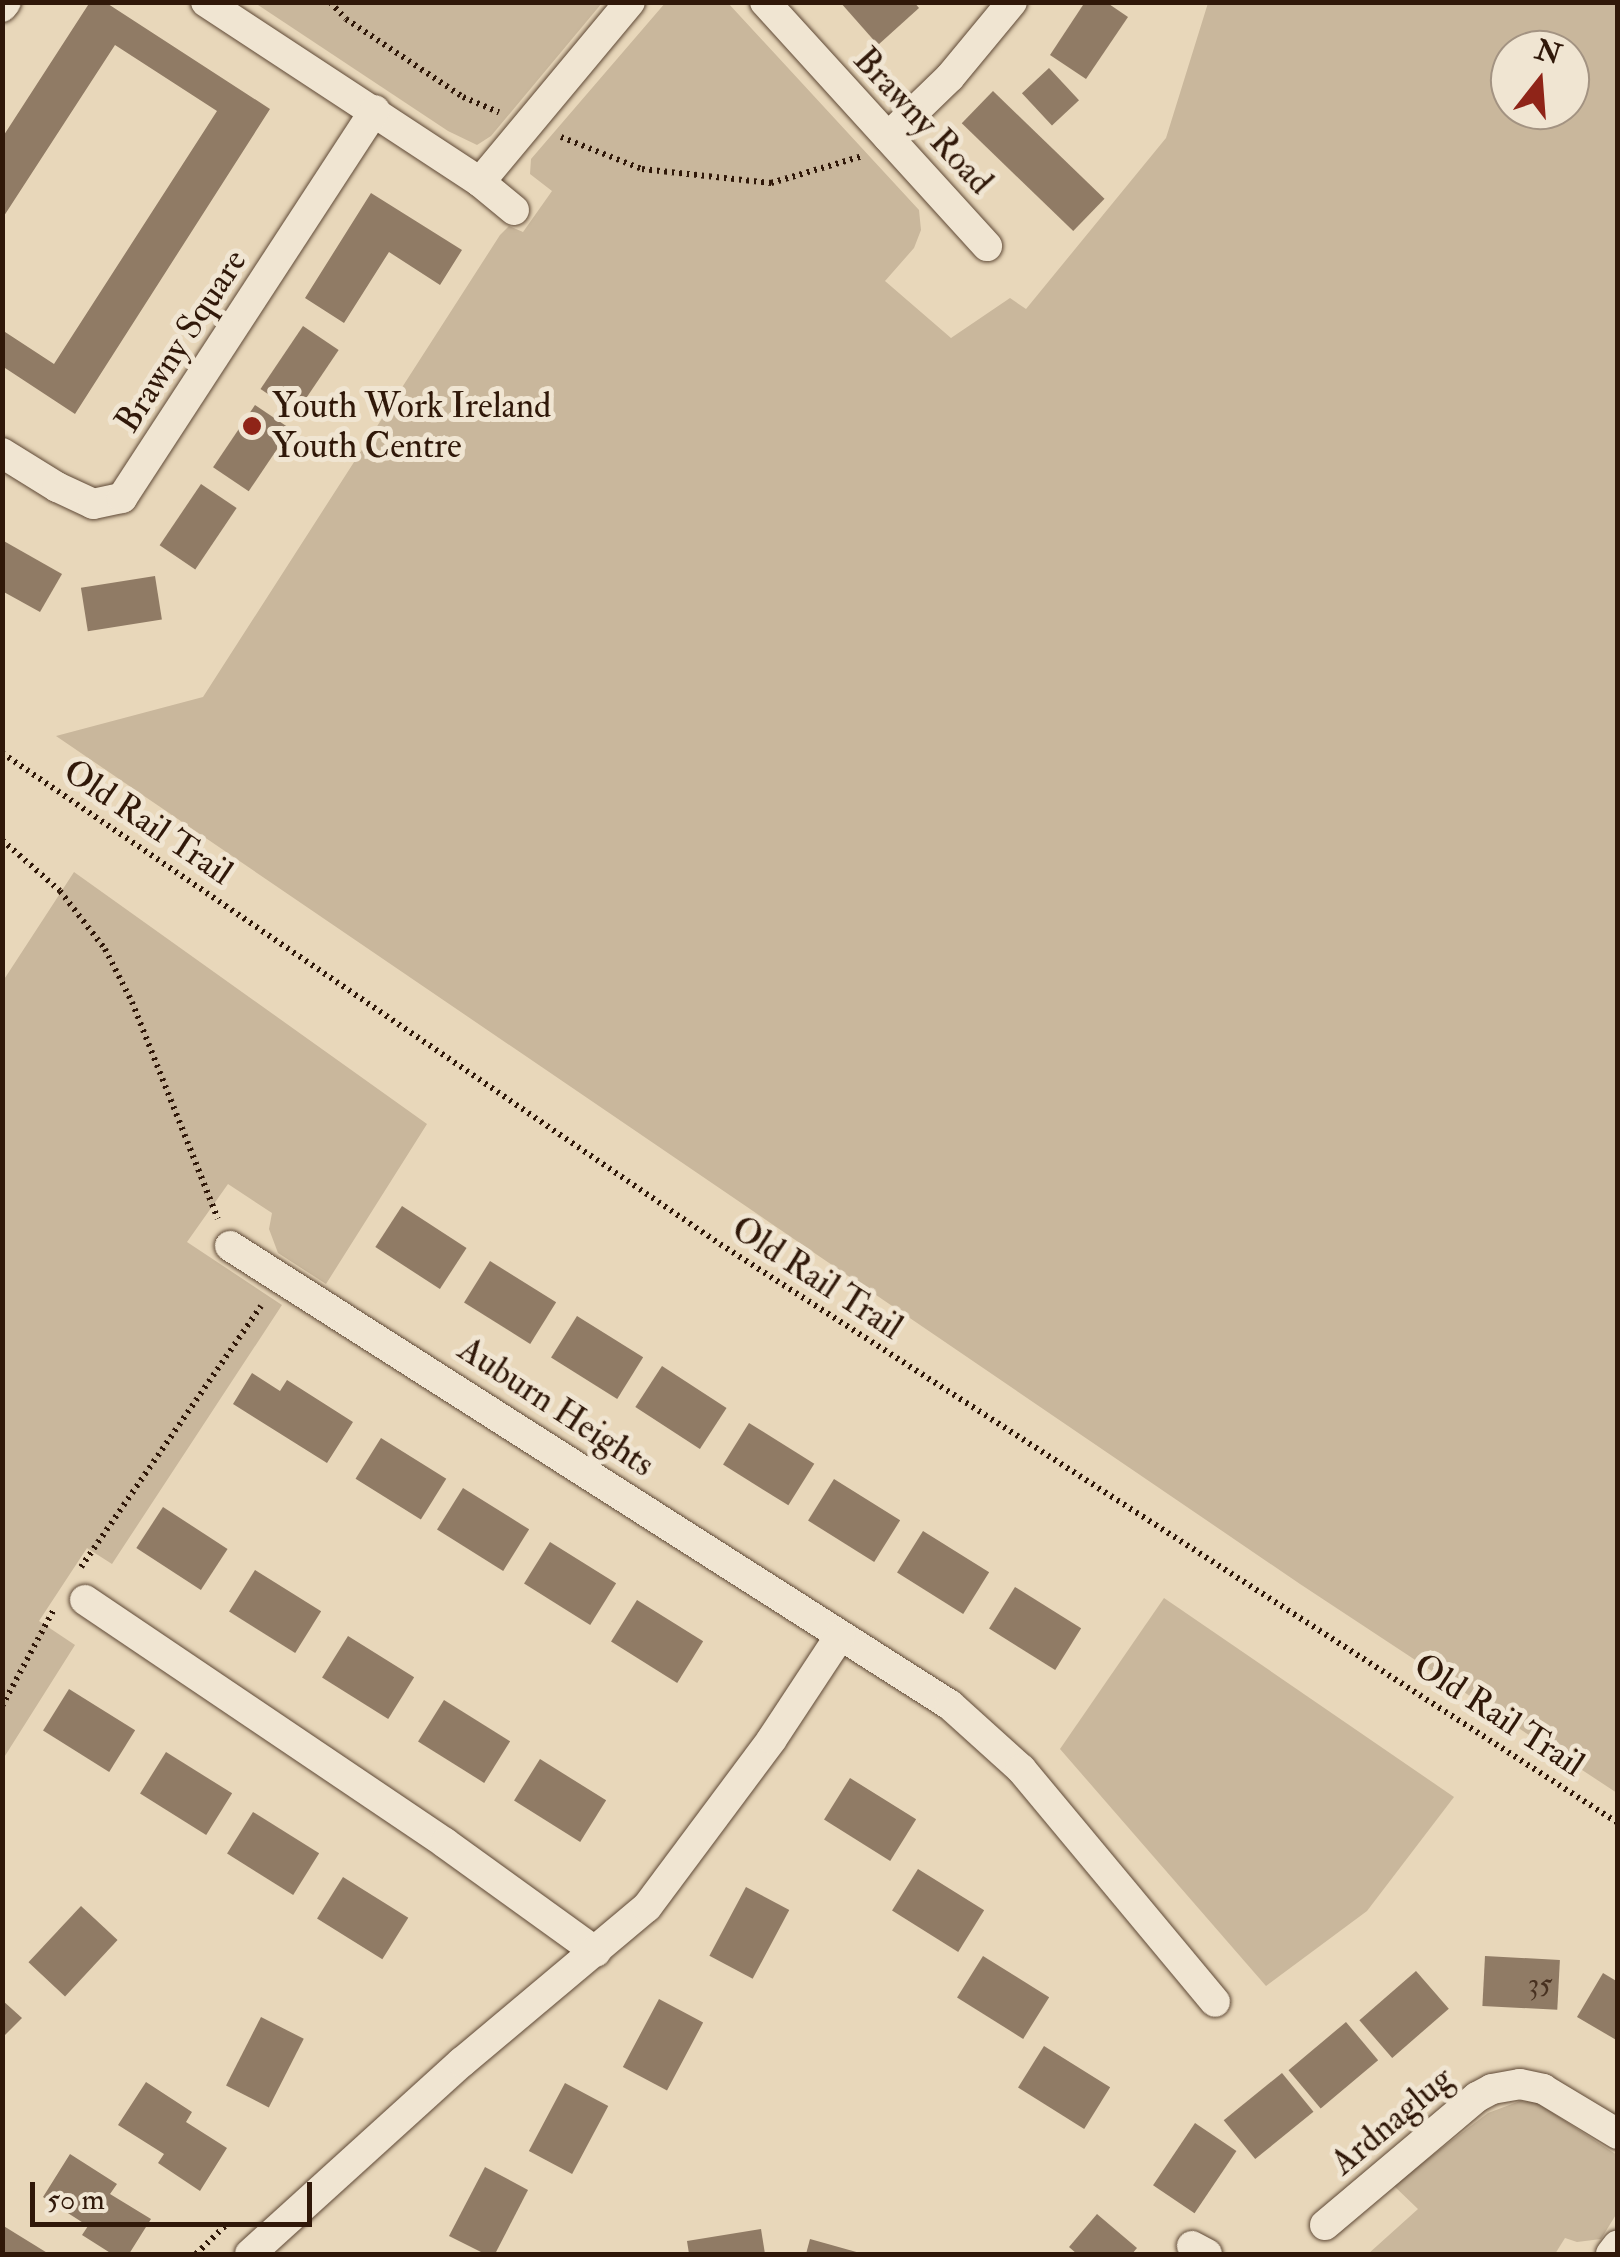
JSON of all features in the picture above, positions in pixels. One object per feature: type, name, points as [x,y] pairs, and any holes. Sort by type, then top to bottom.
[{"type":"street","points":[[206,2],[375,110],[514,210]]},
{"type":"street","points":[[480,182],[630,2]]},
{"type":"street","name":"Brawny Road","points":[[764,2],[986,246]]},
{"type":"street","points":[[888,137],[950,77],[999,23],[1012,2]]},
{"type":"street","name":"Brawny Square","points":[[2,453],[93,504],[122,498],[375,110]]},
{"type":"street","name":"Auburn Heights","points":[[230,1246],[950,1705],[991,1739],[1215,2002]]},
{"type":"street","points":[[72,1593],[445,1843],[596,1952]]},
{"type":"street","points":[[250,2254],[462,2062],[596,1952],[664,1889],[840,1636]]},
{"type":"street","name":"Ardnaglug","points":[[1325,2225],[1477,2097],[1492,2089],[1532,2085],[1618,2134]]},
{"type":"street","points":[[1611,2254],[1618,2245]]},
{"type":"path","points":[[330,2],[346,19],[463,97],[642,169],[771,182],[858,160],[888,137]]},
{"type":"path","name":"Old Rail Trail","points":[[2,753],[720,1244],[1618,1823]]},
{"type":"path","points":[[2,840],[60,891],[105,949],[138,1017],[230,1246]]},
{"type":"path","points":[[2,1706],[72,1593],[282,1276]]},
{"type":"shaded area","points":[[666,2],[728,3],[919,210],[921,230],[914,248],[885,281],[951,338],[1010,298],[1026,309],[1166,138],[1208,3],[1617,3],[1617,1793],[1300,1584],[56,736],[203,697],[500,235],[509,226],[523,232],[552,191],[530,174],[531,159]]},
{"type":"shaded area","points":[[255,3],[602,3],[491,136],[477,145],[448,131]]},
{"type":"shaded area","points":[[74,872],[427,1124],[326,1284],[278,1253],[269,1229],[272,1213],[228,1184],[187,1242],[282,1305],[112,1564],[87,1548],[39,1621],[75,1645],[3,1759],[3,981]]},
{"type":"shaded area","points":[[1164,1598],[1454,1797],[1367,1911],[1266,1986],[1060,1749]]},
{"type":"shaded area","points":[[1520,2101],[1536,2102],[1617,2155],[1617,2213],[1601,2239],[1577,2242],[1565,2238],[1555,2254],[1368,2254],[1418,2209],[1393,2185],[1488,2113]]},
{"type":"building","points":[[90,2],[105,2],[270,109],[75,414],[2,366],[2,330],[54,364],[217,111],[115,45],[2,219],[2,138]]},
{"type":"building","points":[[840,2],[914,2],[919,8],[878,45]]},
{"type":"building","points":[[1085,2],[1106,2],[1128,17],[1086,79],[1050,55]]},
{"type":"building","points":[[1049,68],[1079,100],[1052,125],[1022,93]]},
{"type":"building","points":[[993,91],[1104,199],[1073,231],[962,123]]},
{"type":"building","points":[[371,193],[462,250],[440,285],[389,252],[344,323],[305,298]]},
{"type":"building","points":[[303,326],[339,350],[296,413],[261,389]]},
{"type":"building","points":[[255,405],[291,429],[249,491],[213,467]]},
{"type":"building","points":[[201,484],[237,508],[195,569],[160,545]]},
{"type":"building","points":[[2,540],[62,574],[40,612],[2,591]]},
{"type":"building","points":[[155,576],[162,619],[88,631],[81,588]]},
{"type":"building","points":[[402,1206],[467,1248],[440,1289],[375,1247]]},
{"type":"building","points":[[490,1261],[556,1302],[530,1344],[464,1303]]},
{"type":"building","points":[[577,1316],[643,1357],[617,1399],[551,1358]]},
{"type":"building","points":[[662,1366],[727,1408],[700,1449],[635,1407]]},
{"type":"building","points":[[252,1373],[280,1391],[287,1380],[353,1422],[327,1463],[233,1404]]},
{"type":"building","points":[[749,1423],[814,1464],[788,1505],[723,1465]]},
{"type":"building","points":[[381,1438],[446,1479],[421,1520],[356,1479]]},
{"type":"building","points":[[834,1479],[900,1520],[874,1562],[808,1521]]},
{"type":"building","points":[[463,1488],[529,1529],[503,1571],[437,1530]]},
{"type":"building","points":[[163,1507],[228,1549],[201,1590],[136,1548]]},
{"type":"building","points":[[923,1531],[989,1572],[963,1614],[897,1573]]},
{"type":"building","points":[[550,1542],[616,1583],[590,1625],[524,1584]]},
{"type":"building","points":[[255,1570],[321,1611],[295,1653],[229,1612]]},
{"type":"building","points":[[1015,1587],[1081,1628],[1055,1670],[989,1629]]},
{"type":"building","points":[[637,1600],[703,1641],[677,1683],[611,1642]]},
{"type":"building","points":[[348,1636],[414,1677],[388,1719],[322,1678]]},
{"type":"building","points":[[69,1689],[135,1730],[109,1772],[43,1731]]},
{"type":"building","points":[[444,1700],[510,1741],[484,1783],[418,1742]]},
{"type":"building","points":[[166,1752],[232,1793],[206,1835],[140,1794]]},
{"type":"building","points":[[540,1759],[606,1800],[580,1842],[514,1801]]},
{"type":"building","points":[[850,1778],[916,1819],[890,1861],[824,1820]]},
{"type":"building","points":[[253,1812],[319,1853],[293,1895],[227,1854]]},
{"type":"building","points":[[918,1869],[984,1910],[958,1952],[892,1911]]},
{"type":"building","points":[[343,1877],[408,1918],[382,1959],[317,1919]]},
{"type":"building","points":[[746,1887],[789,1910],[753,1979],[709,1956]]},
{"type":"building","points":[[81,1906],[118,1940],[65,1996],[28,1962]]},
{"type":"building","points":[[983,1956],[1049,1997],[1023,2039],[957,1998]]},
{"type":"building","points":[[1485,1956],[1560,1960],[1557,2010],[1482,2006]]},
{"type":"building","points":[[1416,1971],[1449,2009],[1392,2058],[1359,2020]]},
{"type":"building","points":[[1603,1973],[1618,1982],[1618,2041],[1577,2017]]},
{"type":"building","points":[[659,1999],[703,2022],[667,2090],[623,2067]]},
{"type":"building","points":[[2,2000],[22,2018],[2,2038]]},
{"type":"building","points":[[261,2017],[304,2039],[269,2107],[226,2086]]},
{"type":"building","points":[[1346,2022],[1378,2060],[1321,2109],[1289,2070]]},
{"type":"building","points":[[1044,2046],[1110,2087],[1084,2129],[1018,2088]]},
{"type":"building","points":[[1282,2073],[1313,2112],[1255,2159],[1224,2120]]},
{"type":"building","points":[[146,2082],[192,2112],[186,2122],[227,2148],[200,2191],[158,2163],[164,2154],[118,2125]]},
{"type":"building","points":[[565,2083],[608,2106],[572,2174],[529,2151]]},
{"type":"building","points":[[1195,2123],[1236,2151],[1195,2213],[1153,2185]]},
{"type":"building","points":[[70,2154],[117,2184],[110,2194],[151,2219],[129,2254],[112,2254],[82,2235],[88,2226],[43,2197]]},
{"type":"building","points":[[485,2167],[528,2190],[495,2254],[485,2254],[449,2236]]},
{"type":"building","points":[[1097,2214],[1137,2248],[1132,2254],[1077,2254],[1069,2247]]},
{"type":"building","points":[[2,2225],[49,2254],[2,2254]]},
{"type":"building","points":[[761,2229],[765,2254],[689,2254],[687,2241]]},
{"type":"building","points":[[810,2239],[860,2253],[860,2254],[806,2254]]},
{"type":"place","name":"Youth Work Ireland Youth Centre","points":[[252,426]]}]
